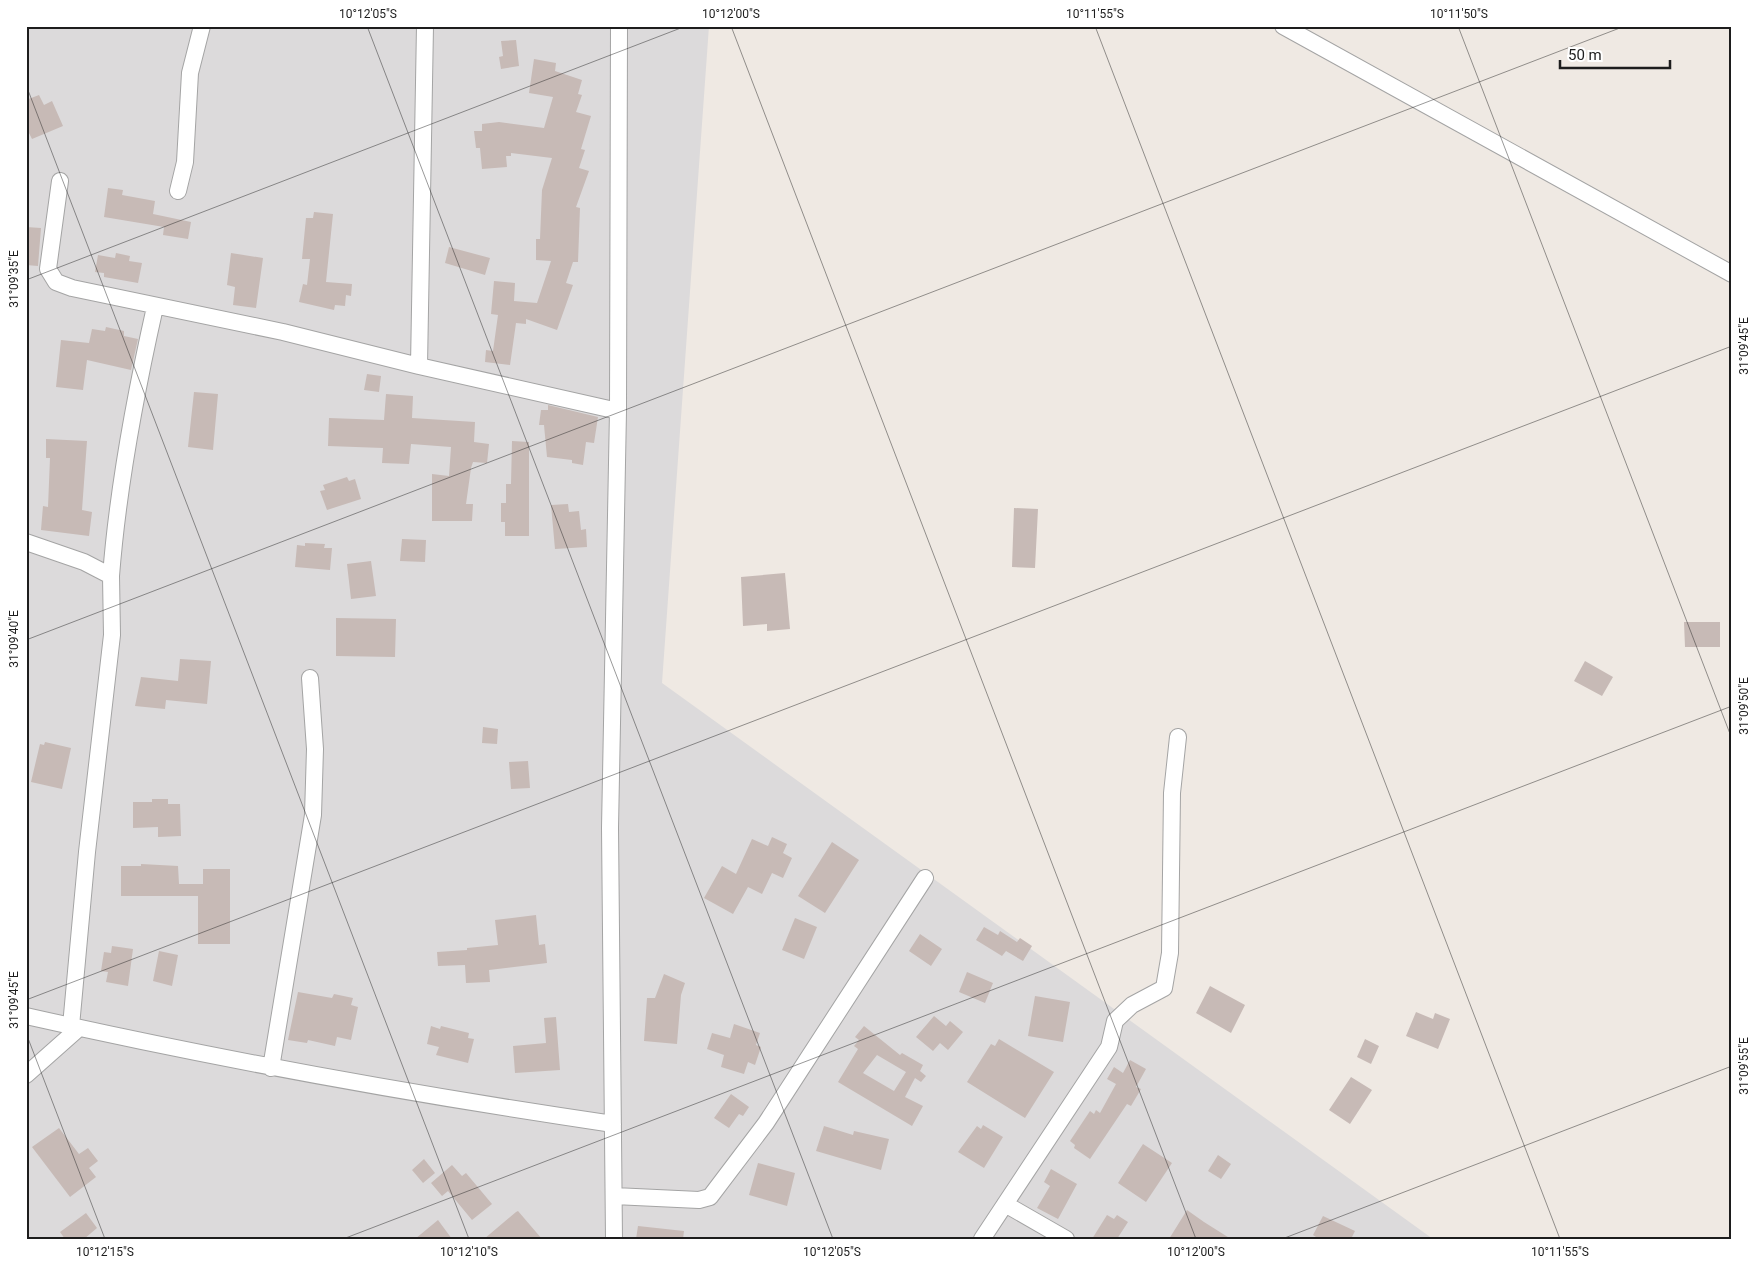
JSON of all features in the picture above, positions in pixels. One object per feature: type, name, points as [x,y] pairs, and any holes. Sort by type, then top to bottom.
[{"type":"street","points":[[178,191],[185,162],[190,73],[202,26]]},
{"type":"street","points":[[419,366],[424,26]]},
{"type":"street","points":[[614,1239],[610,828],[618,411],[619,26]]},
{"type":"street","points":[[1283,26],[1732,274]]},
{"type":"street","points":[[60,181],[48,269],[56,282],[72,288],[155,307],[282,332],[419,366],[618,411]]},
{"type":"street","points":[[26,1075],[75,1027],[87,852],[112,635],[111,576],[121,486],[138,386],[155,307]]},
{"type":"street","points":[[26,542],[84,562],[111,576]]},
{"type":"street","points":[[271,1068],[312,815],[315,749],[310,678]]},
{"type":"street","points":[[982,1239],[1109,1047],[1114,1021],[1132,1005],[1164,988],[1170,953],[1172,793],[1178,737]]},
{"type":"street","points":[[614,1196],[699,1200],[710,1197],[766,1123],[925,878]]},
{"type":"street","points":[[26,1016],[271,1068],[613,1124]]},
{"type":"street","points":[[1005,1204],[1066,1239]]},
{"type":"shaded area","points":[[26,26],[709,26],[662,683],[1433,1239],[26,1239]]},
{"type":"building","points":[[516,40],[519,66],[501,69],[499,57],[503,56],[501,41]]},
{"type":"building","points":[[534,59],[556,63],[555,71],[582,80],[578,94],[582,95],[576,112],[591,116],[581,149],[585,150],[579,168],[589,171],[576,207],[580,208],[578,262],[573,262],[566,283],[573,285],[557,330],[526,319],[526,324],[516,323],[510,365],[485,362],[486,350],[493,351],[498,315],[491,314],[494,281],[515,283],[514,301],[537,303],[551,261],[536,260],[536,239],[540,239],[542,190],[552,158],[511,153],[511,156],[506,156],[507,167],[482,169],[480,148],[476,148],[474,131],[482,131],[482,124],[499,122],[544,128],[553,97],[529,93]]},
{"type":"building","points":[[39,95],[44,105],[52,101],[63,126],[32,139],[26,127],[26,100]]},
{"type":"building","points":[[108,188],[123,190],[122,195],[155,201],[153,214],[191,222],[188,239],[163,235],[164,227],[104,217]]},
{"type":"building","points":[[314,212],[333,214],[326,282],[352,284],[351,296],[346,295],[345,306],[335,305],[334,310],[299,302],[303,284],[307,285],[310,259],[302,259],[306,218],[313,218]]},
{"type":"building","points":[[26,227],[41,228],[38,266],[26,265]]},
{"type":"building","points":[[449,247],[490,258],[485,275],[445,263]]},
{"type":"building","points":[[116,253],[130,256],[129,261],[142,263],[138,283],[104,277],[104,273],[95,272],[98,255],[115,258]]},
{"type":"building","points":[[231,253],[263,258],[256,308],[233,305],[235,287],[227,285]]},
{"type":"building","points":[[106,327],[124,331],[124,336],[138,339],[131,370],[87,360],[83,390],[56,387],[61,340],[89,343],[92,329],[105,331]]},
{"type":"building","points":[[367,374],[381,376],[379,392],[364,390]]},
{"type":"building","points":[[194,392],[218,394],[213,450],[188,447]]},
{"type":"building","points":[[386,394],[413,396],[412,418],[475,422],[474,442],[489,444],[487,463],[473,462],[471,468],[466,504],[473,504],[472,521],[432,521],[432,474],[449,476],[451,447],[411,444],[409,464],[382,463],[383,448],[328,446],[329,418],[384,420]]},
{"type":"building","points":[[548,405],[598,417],[594,443],[586,442],[583,465],[572,463],[572,460],[547,457],[544,425],[539,425],[541,410],[548,410]]},
{"type":"building","points":[[46,439],[87,441],[82,510],[92,512],[89,536],[41,530],[43,506],[48,507],[50,458],[46,458]]},
{"type":"building","points":[[512,441],[529,442],[529,536],[505,536],[505,522],[501,522],[501,503],[506,503],[506,484],[511,484]]},
{"type":"building","points":[[347,477],[349,481],[355,479],[361,499],[327,510],[320,491],[325,490],[323,485]]},
{"type":"building","points":[[568,504],[569,512],[579,511],[581,530],[586,529],[587,547],[555,549],[551,505]]},
{"type":"building","points":[[1014,508],[1038,509],[1035,568],[1012,567]]},
{"type":"building","points":[[402,539],[426,540],[425,562],[400,561]]},
{"type":"building","points":[[305,543],[325,544],[324,548],[332,548],[330,570],[295,567],[297,545],[305,546]]},
{"type":"building","points":[[371,561],[376,596],[351,599],[347,564]]},
{"type":"building","points":[[785,573],[790,629],[767,631],[767,624],[743,626],[741,577]]},
{"type":"building","points":[[336,618],[396,619],[395,657],[336,656]]},
{"type":"building","points":[[1684,622],[1720,622],[1720,647],[1685,647]]},
{"type":"building","points":[[180,659],[211,661],[207,704],[166,700],[165,709],[135,706],[141,677],[178,681]]},
{"type":"building","points":[[1585,661],[1613,677],[1602,696],[1574,681]]},
{"type":"building","points":[[483,727],[498,729],[497,744],[482,743]]},
{"type":"building","points":[[45,742],[71,748],[62,789],[31,782],[40,744],[44,745]]},
{"type":"building","points":[[528,761],[530,788],[511,789],[509,762]]},
{"type":"building","points":[[152,799],[168,799],[168,804],[180,804],[181,836],[158,837],[158,827],[133,828],[133,802],[152,802]]},
{"type":"building","points":[[772,837],[787,844],[783,853],[792,858],[783,878],[772,873],[762,894],[748,887],[733,914],[704,898],[722,866],[736,874],[752,839],[768,846]]},
{"type":"building","points":[[832,842],[859,860],[825,913],[798,896]]},
{"type":"building","points":[[141,864],[178,866],[179,884],[203,884],[203,869],[230,869],[230,944],[198,944],[198,896],[121,896],[121,866],[141,866]]},
{"type":"building","points":[[536,915],[539,945],[545,944],[547,963],[489,970],[490,982],[466,983],[465,965],[438,966],[437,952],[498,945],[495,920]]},
{"type":"building","points":[[795,918],[817,927],[804,959],[782,950]]},
{"type":"building","points":[[984,927],[998,935],[1000,931],[1017,942],[1020,938],[1032,946],[1023,961],[1006,951],[1002,956],[976,940]]},
{"type":"building","points":[[920,934],[942,949],[931,966],[909,951]]},
{"type":"building","points":[[112,946],[133,949],[128,986],[106,982],[108,972],[101,971],[104,952],[111,953]]},
{"type":"building","points":[[159,951],[178,955],[172,986],[153,981]]},
{"type":"building","points":[[967,972],[993,983],[985,1003],[959,992]]},
{"type":"building","points":[[664,974],[685,983],[681,995],[677,1044],[644,1041],[647,998],[655,998]]},
{"type":"building","points":[[1210,986],[1245,1005],[1231,1033],[1196,1013]]},
{"type":"building","points":[[298,992],[332,998],[334,994],[353,998],[351,1005],[358,1007],[351,1040],[337,1037],[335,1046],[308,1040],[307,1043],[288,1040]]},
{"type":"building","points":[[1035,996],[1070,1002],[1063,1042],[1028,1036]]},
{"type":"building","points":[[1416,1012],[1433,1019],[1435,1013],[1450,1019],[1438,1049],[1406,1036]]},
{"type":"building","points":[[934,1016],[946,1026],[950,1021],[963,1032],[948,1050],[940,1043],[933,1051],[916,1037]]},
{"type":"building","points":[[556,1017],[560,1070],[515,1073],[513,1046],[546,1043],[544,1018]]},
{"type":"building","points":[[734,1024],[760,1033],[756,1045],[761,1047],[755,1065],[748,1062],[744,1074],[721,1067],[724,1055],[707,1049],[712,1033],[730,1038]]},
{"type":"building","points":[[431,1026],[440,1029],[441,1026],[469,1033],[468,1038],[474,1039],[468,1063],[436,1055],[439,1047],[427,1044]]},
{"type":"building","points":[[864,1026],[900,1055],[902,1053],[923,1065],[920,1071],[926,1076],[921,1082],[915,1078],[905,1097],[923,1106],[912,1126],[838,1082],[858,1049],[854,1046],[859,1040],[855,1037]],"holes":[[[877,1055],[906,1072],[894,1091],[863,1073]]]},
{"type":"building","points":[[999,1039],[1054,1072],[1025,1118],[967,1082],[991,1044],[995,1046]]},
{"type":"building","points":[[1365,1039],[1379,1046],[1371,1064],[1357,1057]]},
{"type":"building","points":[[1130,1060],[1146,1069],[1136,1087],[1141,1089],[1131,1106],[1127,1104],[1090,1159],[1074,1148],[1075,1145],[1070,1141],[1090,1111],[1094,1114],[1096,1110],[1100,1113],[1116,1084],[1107,1079],[1114,1067],[1123,1073]]},
{"type":"building","points":[[1351,1077],[1372,1090],[1350,1124],[1329,1110]]},
{"type":"building","points":[[731,1094],[749,1107],[743,1116],[739,1114],[729,1128],[714,1118]]},
{"type":"building","points":[[983,1125],[1003,1137],[984,1168],[958,1152],[977,1126],[981,1129]]},
{"type":"building","points":[[824,1126],[853,1135],[854,1131],[889,1139],[881,1170],[816,1151]]},
{"type":"building","points":[[59,1128],[79,1154],[88,1148],[98,1161],[89,1168],[96,1177],[70,1197],[32,1147]]},
{"type":"building","points":[[1143,1144],[1172,1163],[1146,1202],[1118,1183]]},
{"type":"building","points":[[1218,1155],[1231,1164],[1221,1179],[1208,1171]]},
{"type":"building","points":[[424,1159],[435,1173],[423,1183],[412,1170]]},
{"type":"building","points":[[758,1163],[795,1173],[787,1206],[749,1195]]},
{"type":"building","points":[[452,1165],[462,1176],[466,1173],[492,1204],[472,1220],[448,1191],[442,1196],[431,1183]]},
{"type":"building","points":[[1051,1169],[1077,1184],[1058,1219],[1037,1208],[1050,1186],[1044,1182]]},
{"type":"building","points":[[1187,1210],[1204,1222],[1231,1239],[1169,1239]]},
{"type":"building","points":[[518,1211],[542,1239],[484,1239],[516,1212]]},
{"type":"building","points":[[86,1213],[97,1228],[84,1239],[65,1239],[60,1232]]},
{"type":"building","points":[[1107,1215],[1114,1219],[1117,1215],[1128,1222],[1117,1239],[1092,1239]]},
{"type":"building","points":[[1323,1216],[1355,1231],[1351,1239],[1319,1239],[1313,1235]]},
{"type":"building","points":[[438,1220],[452,1239],[415,1239]]},
{"type":"building","points":[[638,1226],[684,1231],[683,1239],[636,1239]]}]
